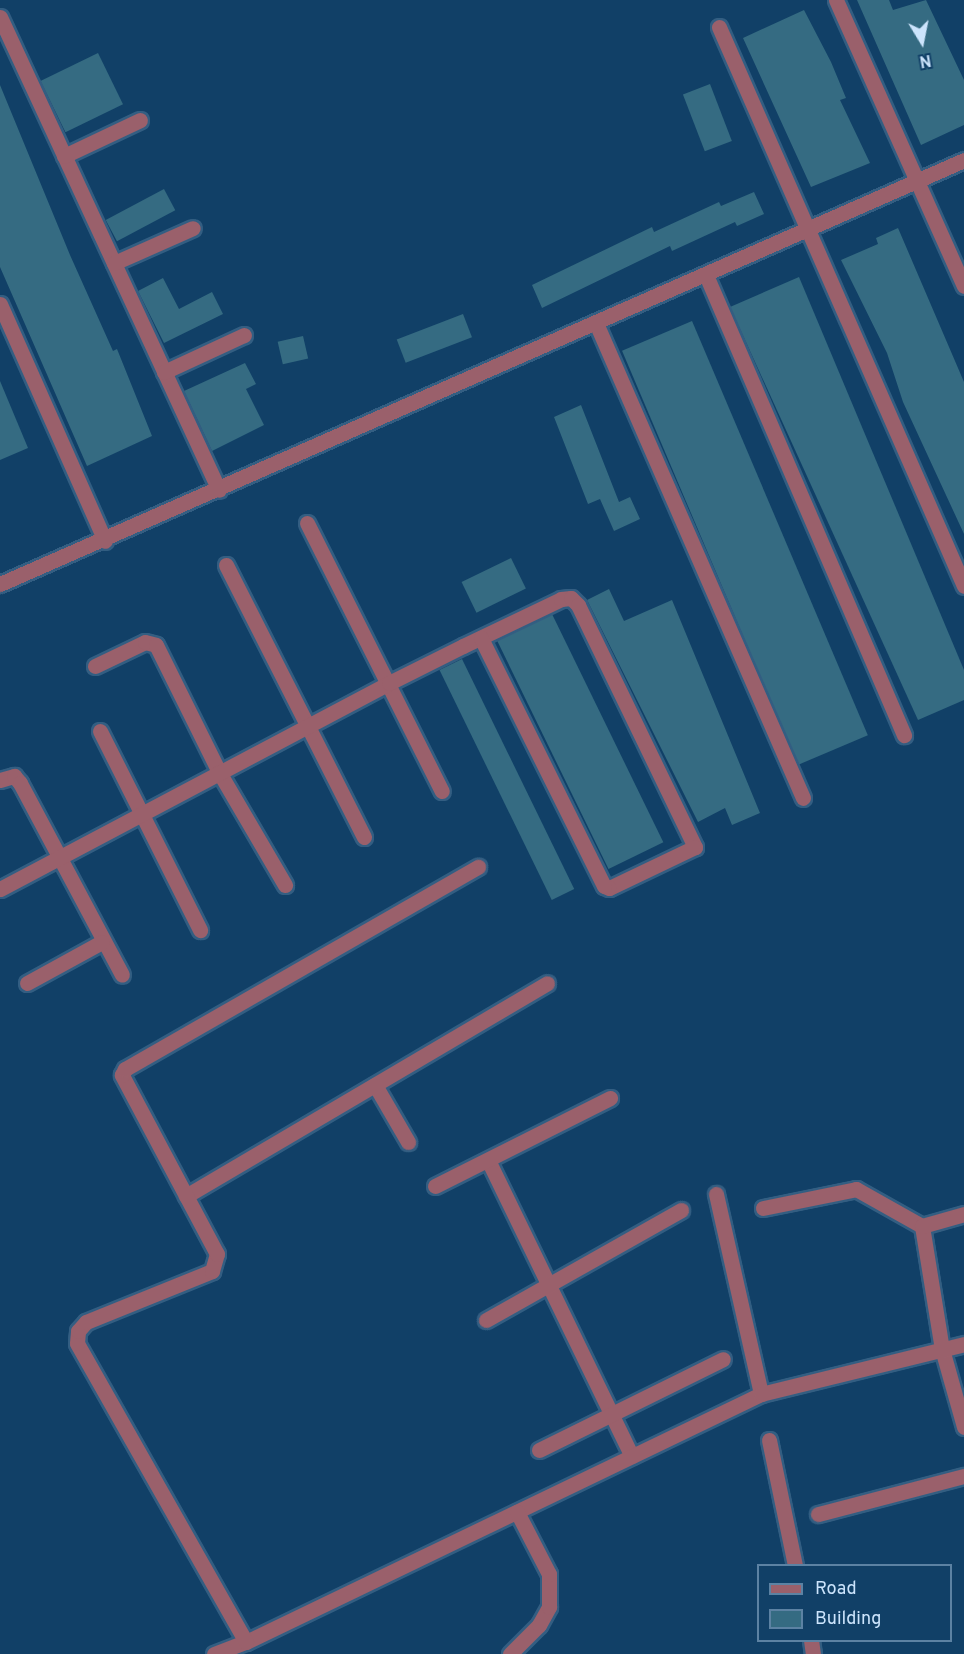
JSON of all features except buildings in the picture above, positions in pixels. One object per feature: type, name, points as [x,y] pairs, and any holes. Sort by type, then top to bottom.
[{"type":"street","points":[[836,0],[919,180],[964,286]]},
{"type":"street","points":[[0,17],[219,490]]},
{"type":"street","points":[[719,27],[811,228],[964,586]]},
{"type":"street","points":[[64,156],[140,120]]},
{"type":"street","points":[[0,584],[105,541],[964,160]]},
{"type":"street","points":[[114,263],[194,228]]},
{"type":"street","points":[[706,275],[904,735]]},
{"type":"street","points":[[0,304],[105,541]]},
{"type":"street","points":[[596,323],[803,798]]},
{"type":"street","points":[[164,372],[244,335]]},
{"type":"street","points":[[308,523],[442,790]]},
{"type":"street","points":[[226,565],[364,837]]},
{"type":"street","points":[[0,889],[389,682],[561,599],[571,598],[578,605],[695,848],[609,888],[603,886],[481,638]]},
{"type":"street","points":[[95,666],[145,642],[156,645],[219,772],[285,885]]},
{"type":"street","points":[[100,731],[200,930]]},
{"type":"street","points":[[0,780],[14,776],[20,783],[102,942],[122,975]]},
{"type":"street","points":[[246,1642],[77,1343],[78,1332],[86,1322],[212,1271],[217,1254],[124,1080],[125,1069],[478,867]]},
{"type":"street","points":[[27,983],[102,942]]},
{"type":"street","points":[[186,1196],[547,983]]},
{"type":"street","points":[[375,1085],[408,1142]]},
{"type":"street","points":[[435,1186],[610,1098]]},
{"type":"street","points":[[488,1160],[632,1456]]},
{"type":"street","points":[[764,1208],[856,1189],[922,1226],[964,1214]]},
{"type":"street","points":[[716,1194],[760,1394]]},
{"type":"street","points":[[486,1320],[681,1210]]},
{"type":"street","points":[[922,1226],[942,1349],[964,1427]]},
{"type":"street","points":[[214,1654],[246,1642],[760,1394],[964,1344]]},
{"type":"street","points":[[539,1450],[723,1359]]},
{"type":"street","points":[[769,1440],[795,1564]]},
{"type":"street","points":[[818,1514],[964,1476]]},
{"type":"street","points":[[510,1654],[539,1625],[549,1607],[549,1574],[517,1512]]}]
